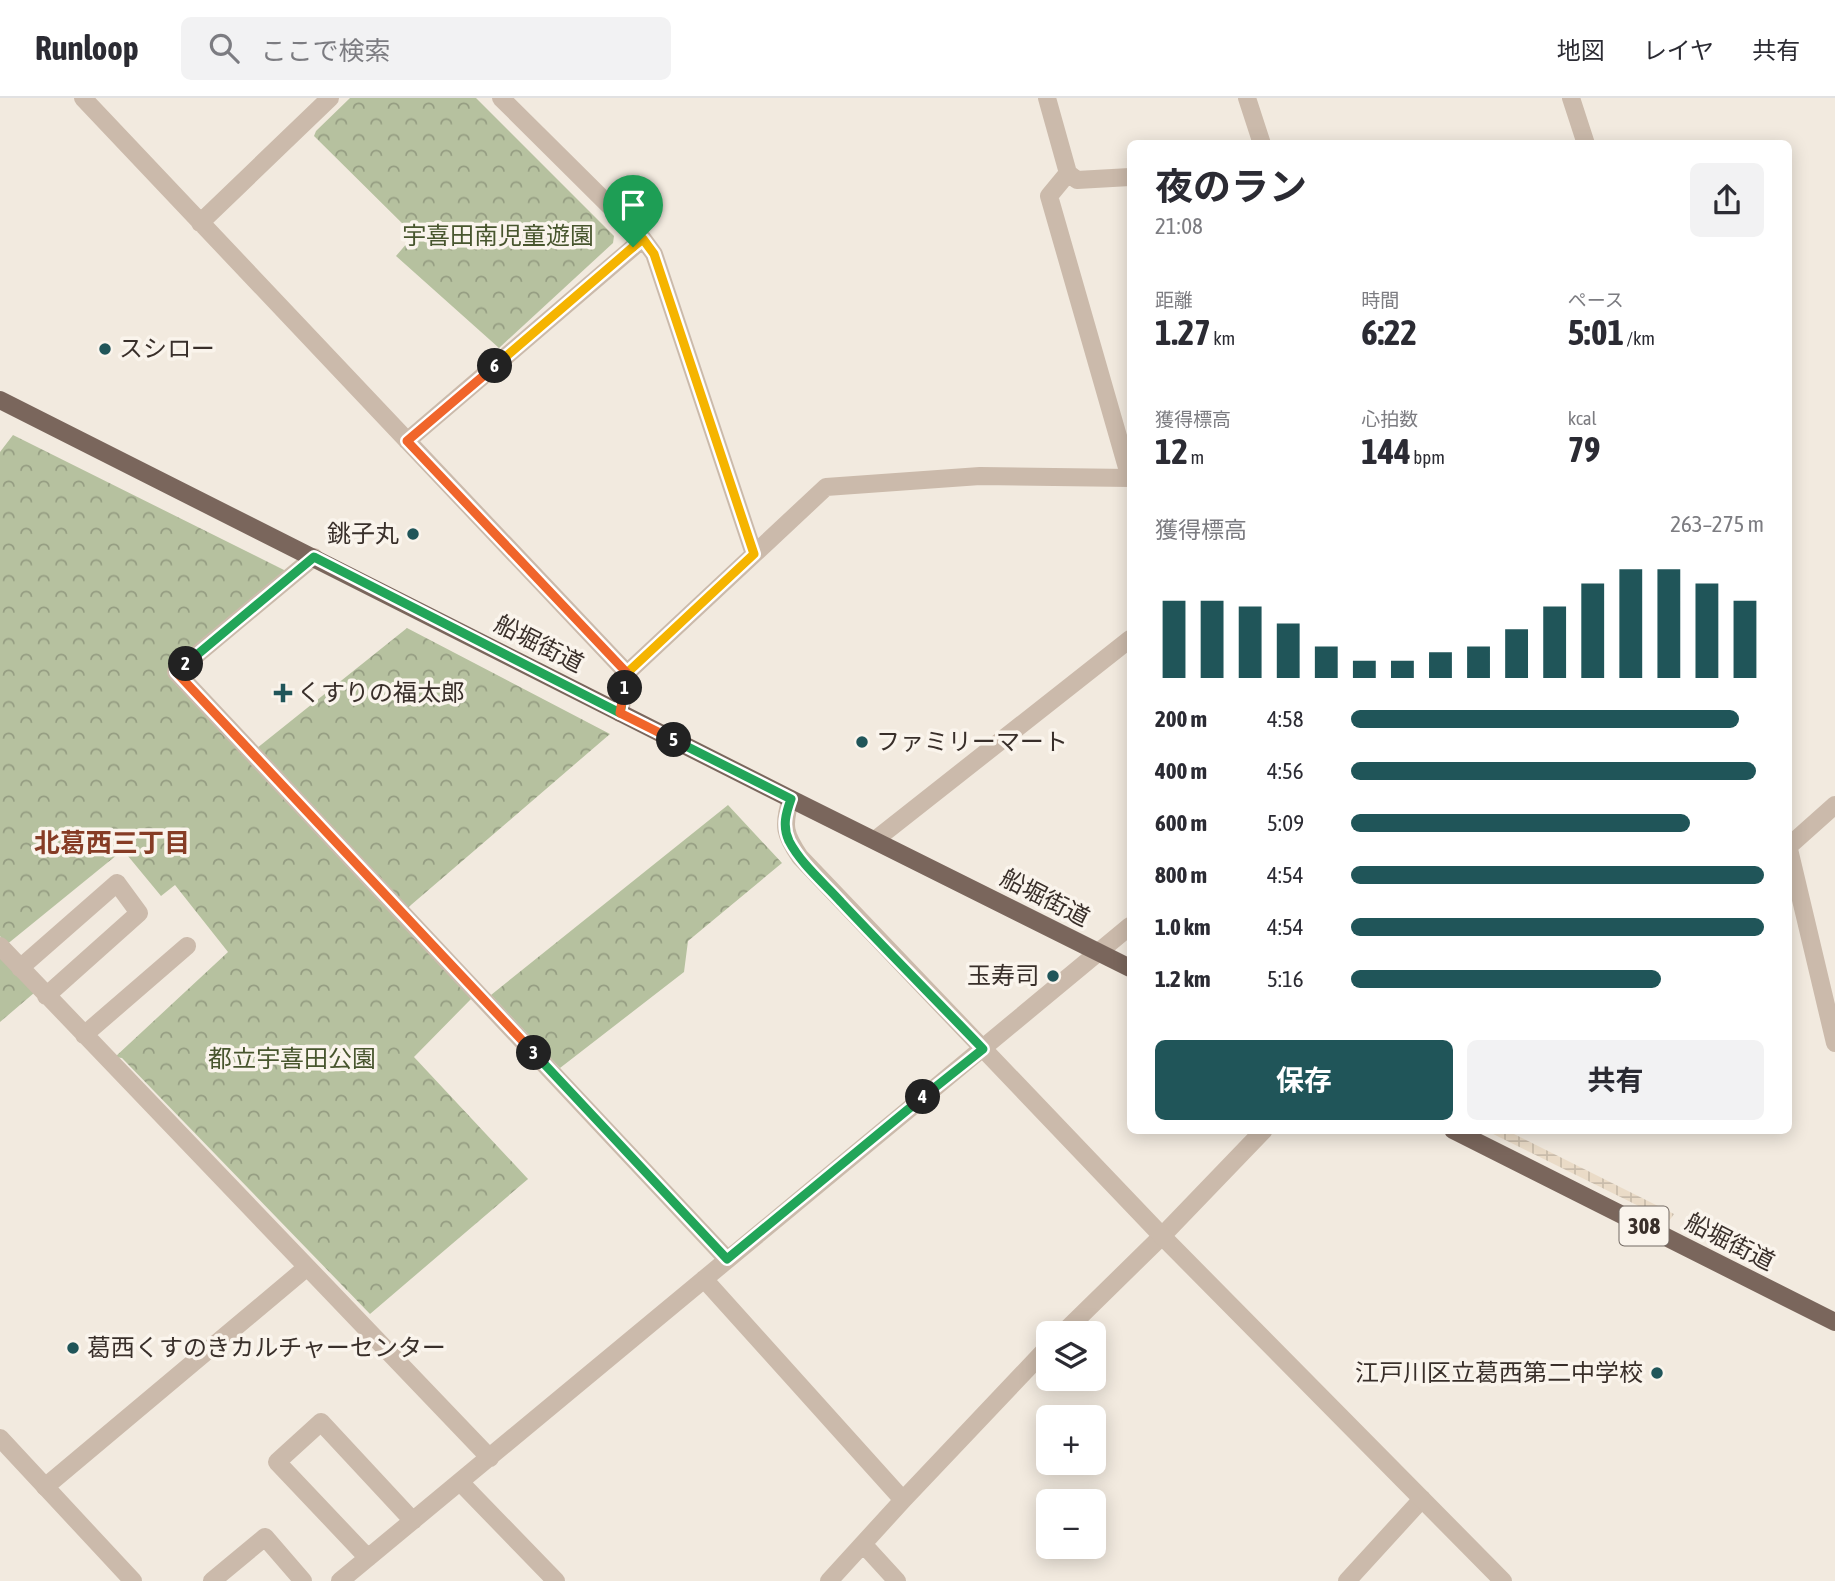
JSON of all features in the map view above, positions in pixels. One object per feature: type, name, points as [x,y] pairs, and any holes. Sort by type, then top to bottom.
[{"type":"main road","name":"船堀街道","points":[[0,400],[1127,966]]},
{"type":"main road","name":"船堀街道","points":[[1461,1134],[1835,1322]]},
{"type":"street","points":[[83,98],[627,673]]},
{"type":"street","points":[[200,223],[330,98]]},
{"type":"street","points":[[501,98],[643,239],[654,254],[754,554]]},
{"type":"street","points":[[1047,98],[1068,173],[1077,180],[1127,177]]},
{"type":"street","points":[[1247,98],[1261,140]]},
{"type":"street","points":[[1571,98],[1585,140]]},
{"type":"street","points":[[1068,173],[1049,196],[1127,468]]},
{"type":"street","points":[[407,441],[643,239]]},
{"type":"street","points":[[620,713],[627,673],[825,487],[980,477],[1127,478]]},
{"type":"street","points":[[314,557],[176,672],[727,1259]]},
{"type":"street","points":[[875,840],[1127,641]]},
{"type":"street","points":[[791,799],[785,828],[800,858],[1162,1236],[1503,1581]]},
{"type":"street","points":[[1792,843],[1835,805]]},
{"type":"street","points":[[1792,859],[1835,1043]]},
{"type":"street","points":[[20,968],[117,883],[139,913],[46,996]]},
{"type":"street","points":[[340,1581],[1127,929]]},
{"type":"street","points":[[0,946],[490,1458]]},
{"type":"street","points":[[84,1035],[187,946]]},
{"type":"street","points":[[1075,1321],[1260,1134]]},
{"type":"street","points":[[45,1487],[306,1268]]},
{"type":"street","points":[[704,1279],[903,1500]]},
{"type":"street","points":[[829,1581],[1036,1361]]},
{"type":"street","points":[[368,1558],[277,1462],[321,1422],[413,1521]]},
{"type":"street","points":[[2,1444],[133,1581]]},
{"type":"street","points":[[460,1482],[556,1581]]},
{"type":"street","points":[[1346,1581],[1422,1499]]},
{"type":"street","points":[[212,1581],[265,1537],[303,1581]]},
{"type":"street","points":[[864,1545],[898,1581]]},
{"type":"green space","name":"宇喜田南児童遊園","points":[[350,98],[476,98],[614,236],[613,243],[499,348],[396,256],[414,235],[314,136]]},
{"type":"green space","name":"都立宇喜田公園","points":[[13,435],[288,572],[170,672],[247,756],[407,628],[610,734],[397,917],[472,998],[414,1057],[528,1179],[370,1314],[122,1058],[115,1057],[228,952],[175,885],[161,896],[123,850],[0,950],[0,452]]},
{"type":"green space","points":[[728,805],[782,863],[688,941],[684,972],[560,1068],[491,995]]},
{"type":"green space","points":[[0,956],[34,993],[0,1022]]},
{"type":"shaded area","points":[[1493,1134],[1514,1134],[1674,1214],[1669,1221]]},
{"type":"place","name":"スシロー","points":[[105,349]]},
{"type":"place","name":"銚子丸","points":[[413,534]]},
{"type":"place","name":"くすりの福太郎","points":[[283,693]]},
{"type":"place","name":"ファミリーマート","points":[[862,742]]},
{"type":"place","name":"玉寿司","points":[[1053,976]]},
{"type":"place","name":"葛西くすのきカルチャーセンター","points":[[73,1348]]},
{"type":"place","name":"江戸川区立葛西第二中学校","points":[[1657,1373]]},
{"type":"district","name":"北葛西三丁目","points":[[112,843]]},
{"type":"route","points":[[633,247],[407,441],[627,673],[625,688],[620,713],[791,799],[785,828],[800,858],[983,1049],[727,1259],[176,672],[314,557],[620,713],[627,673],[754,554],[654,254],[643,239],[633,247]]}]
